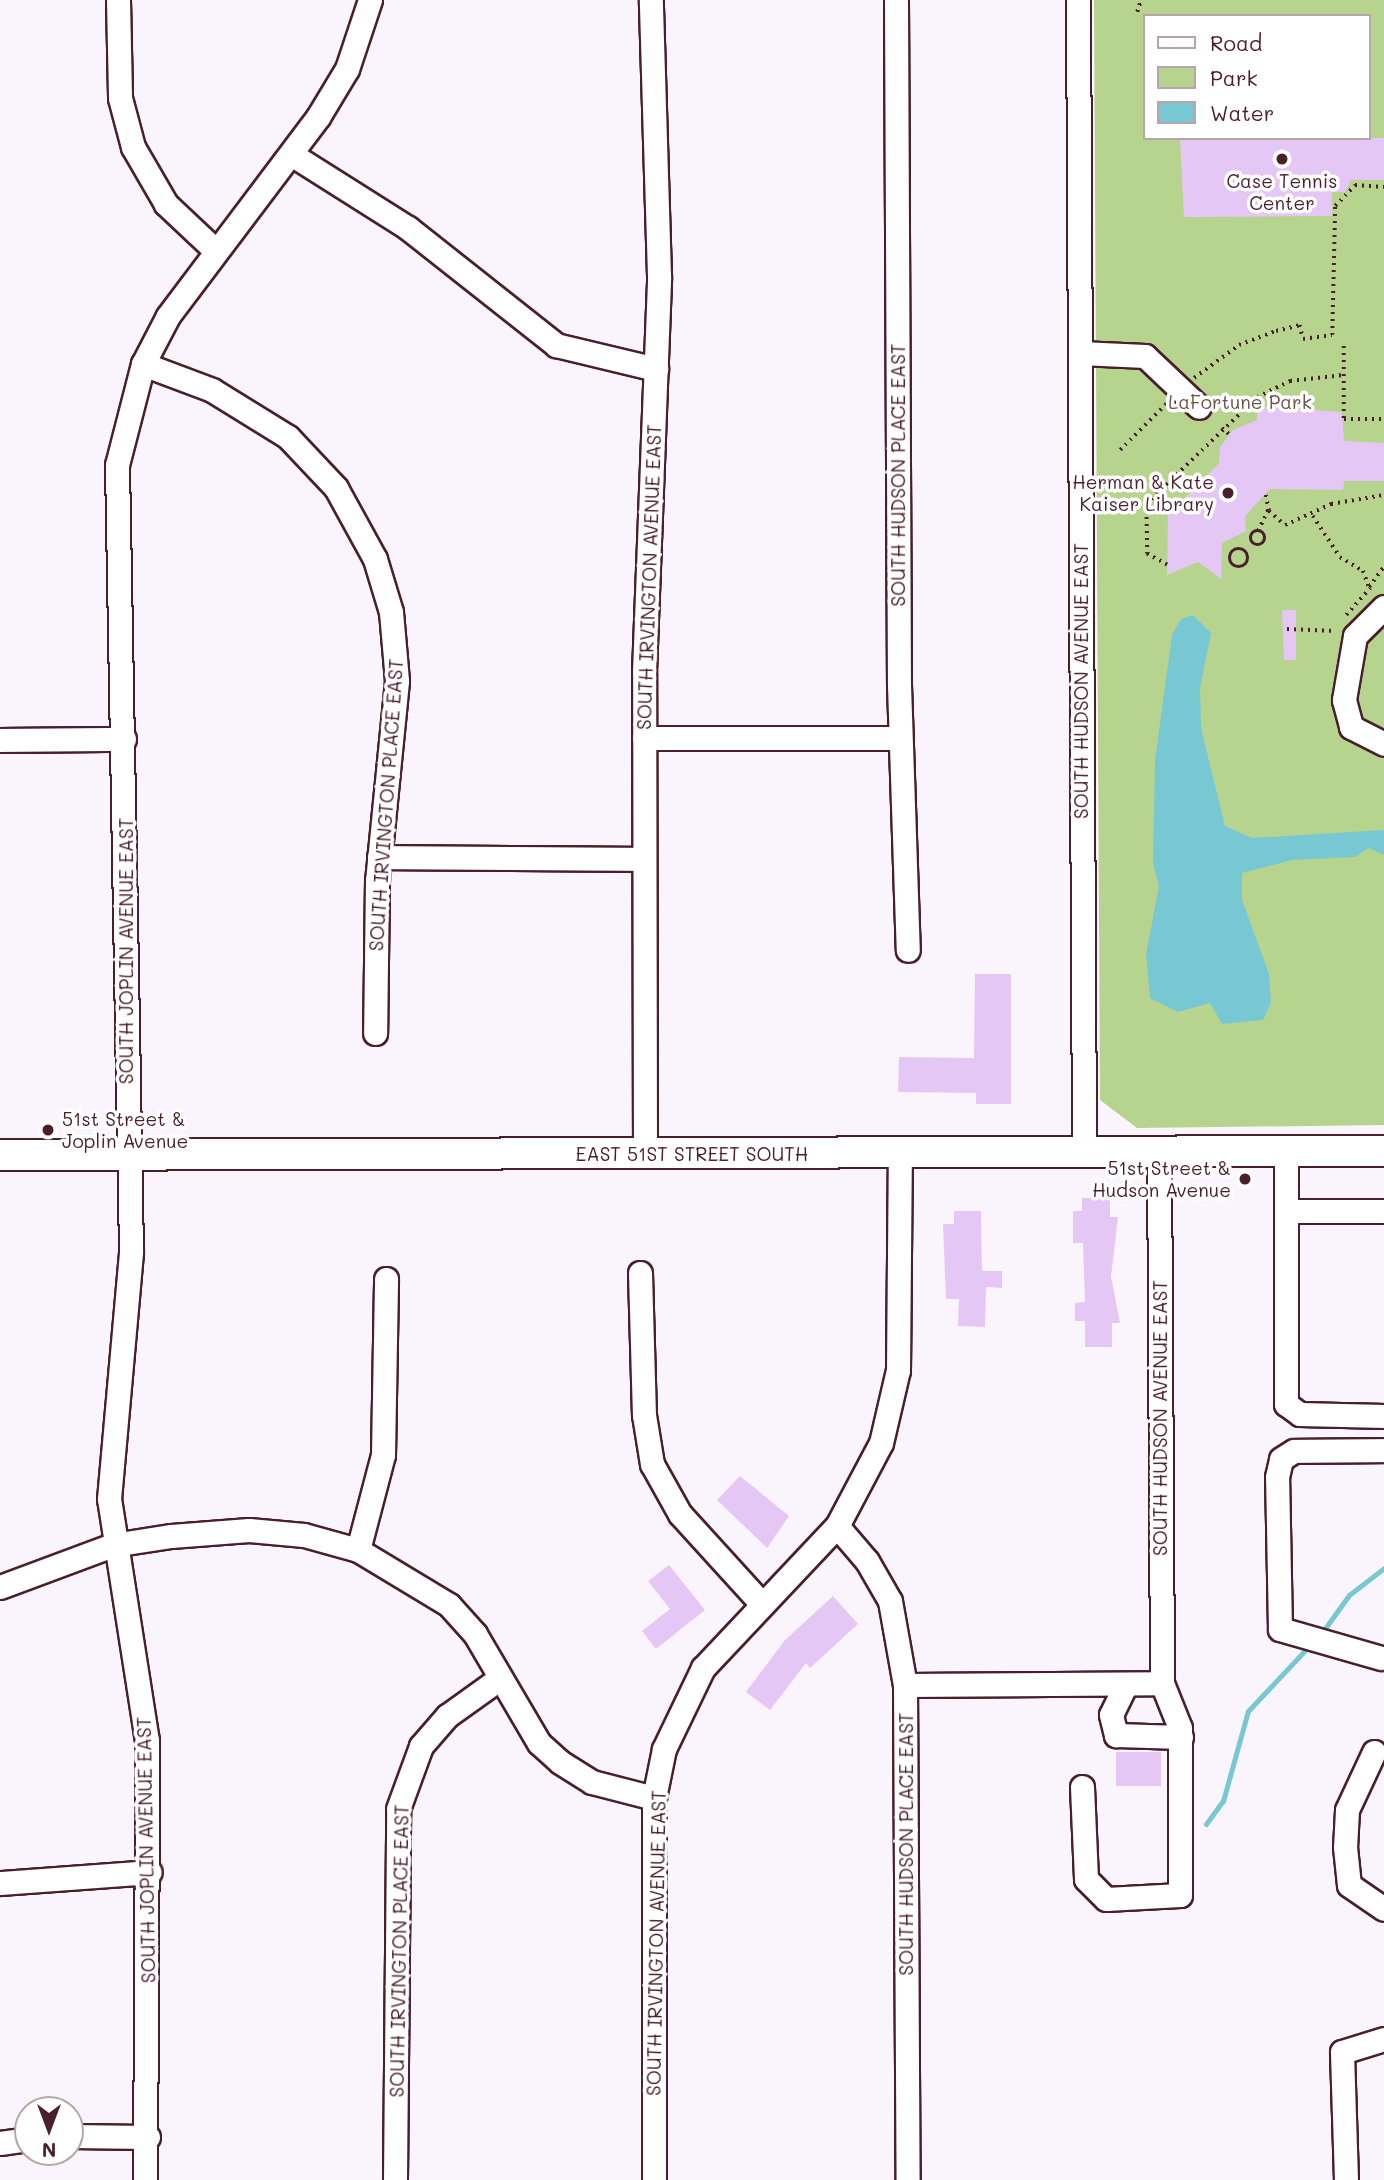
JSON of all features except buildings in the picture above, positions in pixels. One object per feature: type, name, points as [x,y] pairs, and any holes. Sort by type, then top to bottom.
[{"type":"main road","name":"EAST 51ST STREET SOUTH","points":[[0,1155],[1384,1151]]},
{"type":"street","points":[[118,0],[120,97],[133,147],[166,204],[214,249]]},
{"type":"street","name":"SOUTH JOPLIN AVENUE EAST","points":[[145,2180],[148,2137],[150,1872],[146,1730],[113,1545],[109,1499],[130,1279],[124,739],[113,496],[122,432],[143,364],[214,249],[291,154],[347,69],[370,0]]},
{"type":"street","name":"SOUTH IRVINGTON AVENUE EAST","points":[[645,1154],[644,738],[656,369],[651,0]]},
{"type":"street","name":"SOUTH HUDSON PLACE EAST","points":[[896,0],[900,738],[908,950]]},
{"type":"street","name":"SOUTH HUDSON AVENUE EAST","points":[[1078,0],[1084,1152]]},
{"type":"street","points":[[291,154],[408,228],[556,345],[656,369]]},
{"type":"street","points":[[1080,353],[1145,356],[1199,407]]},
{"type":"street","name":"SOUTH IRVINGTON PLACE EAST","points":[[143,364],[212,390],[288,437],[336,488],[361,528],[386,592],[397,648],[379,857],[375,1032]]},
{"type":"street","points":[[1384,607],[1355,636],[1344,700],[1351,727],[1384,744]]},
{"type":"street","points":[[644,738],[900,738]]},
{"type":"street","points":[[0,740],[124,739]]},
{"type":"street","points":[[379,857],[643,859]]},
{"type":"street","name":"SOUTH HUDSON AVENUE EAST","points":[[1082,1787],[1086,1879],[1106,1899],[1180,1895],[1181,1737],[1162,1683],[1159,1152]]},
{"type":"street","points":[[1286,1152],[1286,1404],[1300,1414],[1384,1416]]},
{"type":"street","name":"SOUTH IRVINGTON AVENUE EAST","points":[[654,2180],[654,1798],[680,1705],[703,1668],[761,1603],[837,1526],[868,1476],[896,1383],[900,1153]]},
{"type":"street","points":[[1286,1211],[1384,1211]]},
{"type":"street","points":[[640,1273],[644,1415],[652,1464],[680,1514],[761,1603]]},
{"type":"street","points":[[358,1550],[383,1455],[386,1279]]},
{"type":"street","points":[[1381,1658],[1312,1642],[1276,1621],[1281,1460],[1294,1451],[1384,1450]]},
{"type":"street","name":"SOUTH HUDSON PLACE EAST","points":[[837,1526],[867,1561],[890,1601],[905,1685],[908,2180]]},
{"type":"street","points":[[0,1587],[113,1545],[249,1531],[304,1535],[358,1550],[449,1605],[475,1634],[539,1743],[560,1762],[592,1782],[654,1798]]},
{"type":"street","name":"SOUTH IRVINGTON PLACE EAST","points":[[395,2180],[398,1809],[421,1746],[447,1716],[500,1678]]},
{"type":"street","points":[[905,1685],[1162,1683]]},
{"type":"street","points":[[1126,1684],[1111,1715],[1116,1735],[1181,1737]]},
{"type":"street","points":[[1374,1752],[1347,1810],[1345,1847],[1349,1885],[1384,1909]]},
{"type":"street","points":[[0,1883],[150,1872]]},
{"type":"street","points":[[1346,2180],[1342,2052],[1384,2039]]},
{"type":"street","points":[[84,2136],[148,2137]]},
{"type":"path","points":[[1137,12],[1140,0]]},
{"type":"path","points":[[1120,450],[1181,388],[1220,357],[1276,331],[1300,325],[1303,339],[1332,335],[1335,206],[1354,185],[1384,187]]},
{"type":"path","points":[[1344,346],[1344,419],[1384,419]]},
{"type":"path","points":[[1167,565],[1147,554],[1146,504],[1257,397],[1290,381],[1344,375]]},
{"type":"path","points":[[1222,428],[1229,434]]},
{"type":"path","points":[[1266,495],[1269,509],[1285,525],[1313,515],[1331,504],[1384,495]]},
{"type":"path","points":[[1254,544],[1262,513],[1269,509]]},
{"type":"path","points":[[1313,515],[1340,557],[1363,571],[1369,587],[1384,566]]},
{"type":"path","points":[[1246,549],[1238,570],[1231,559],[1234,550],[1246,549],[1265,541],[1258,531]]},
{"type":"path","points":[[1287,629],[1336,631]]},
{"type":"green space","name":"LaFortune Park","points":[[1094,0],[1384,0],[1384,1125],[1137,1128],[1100,1100]]},
{"type":"water","points":[[1193,615],[1211,633],[1200,688],[1201,728],[1225,826],[1252,838],[1384,830],[1384,855],[1369,848],[1355,857],[1292,860],[1242,873],[1242,900],[1269,974],[1271,1002],[1263,1020],[1222,1024],[1210,1003],[1178,1012],[1150,998],[1146,954],[1159,886],[1153,864],[1155,760],[1172,635],[1181,619]]},
{"type":"waterway","points":[[1321,1634],[1349,1595],[1384,1568]]},
{"type":"waterway","points":[[1206,1824],[1223,1801],[1248,1711],[1311,1644]]},
{"type":"place","name":"Case Tennis Center","points":[[1282,159]]},
{"type":"place","name":"Herman & Kate Kaiser Library","points":[[1228,493]]},
{"type":"place","name":"51st Street & Joplin Avenue","points":[[48,1130]]},
{"type":"place","name":"51st Street & Hudson Avenue","points":[[1245,1179]]}]
